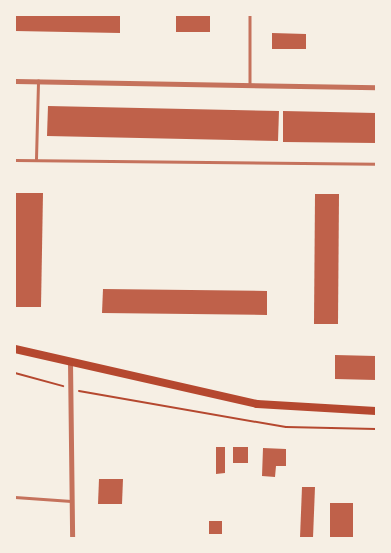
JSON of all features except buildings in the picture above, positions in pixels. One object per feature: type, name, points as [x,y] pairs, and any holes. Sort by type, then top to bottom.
[{"type":"main road","points":[[15,349],[257,404],[376,412]]},
{"type":"street","points":[[15,81],[376,87]]},
{"type":"street","points":[[70,362],[72,538]]},
{"type":"lane","points":[[250,15],[250,84]]},
{"type":"lane","points":[[36,159],[38,81]]},
{"type":"lane","points":[[15,160],[376,164]]},
{"type":"lane","points":[[15,497],[72,501]]},
{"type":"path","points":[[15,373],[87,394],[286,427],[376,429]]}]
